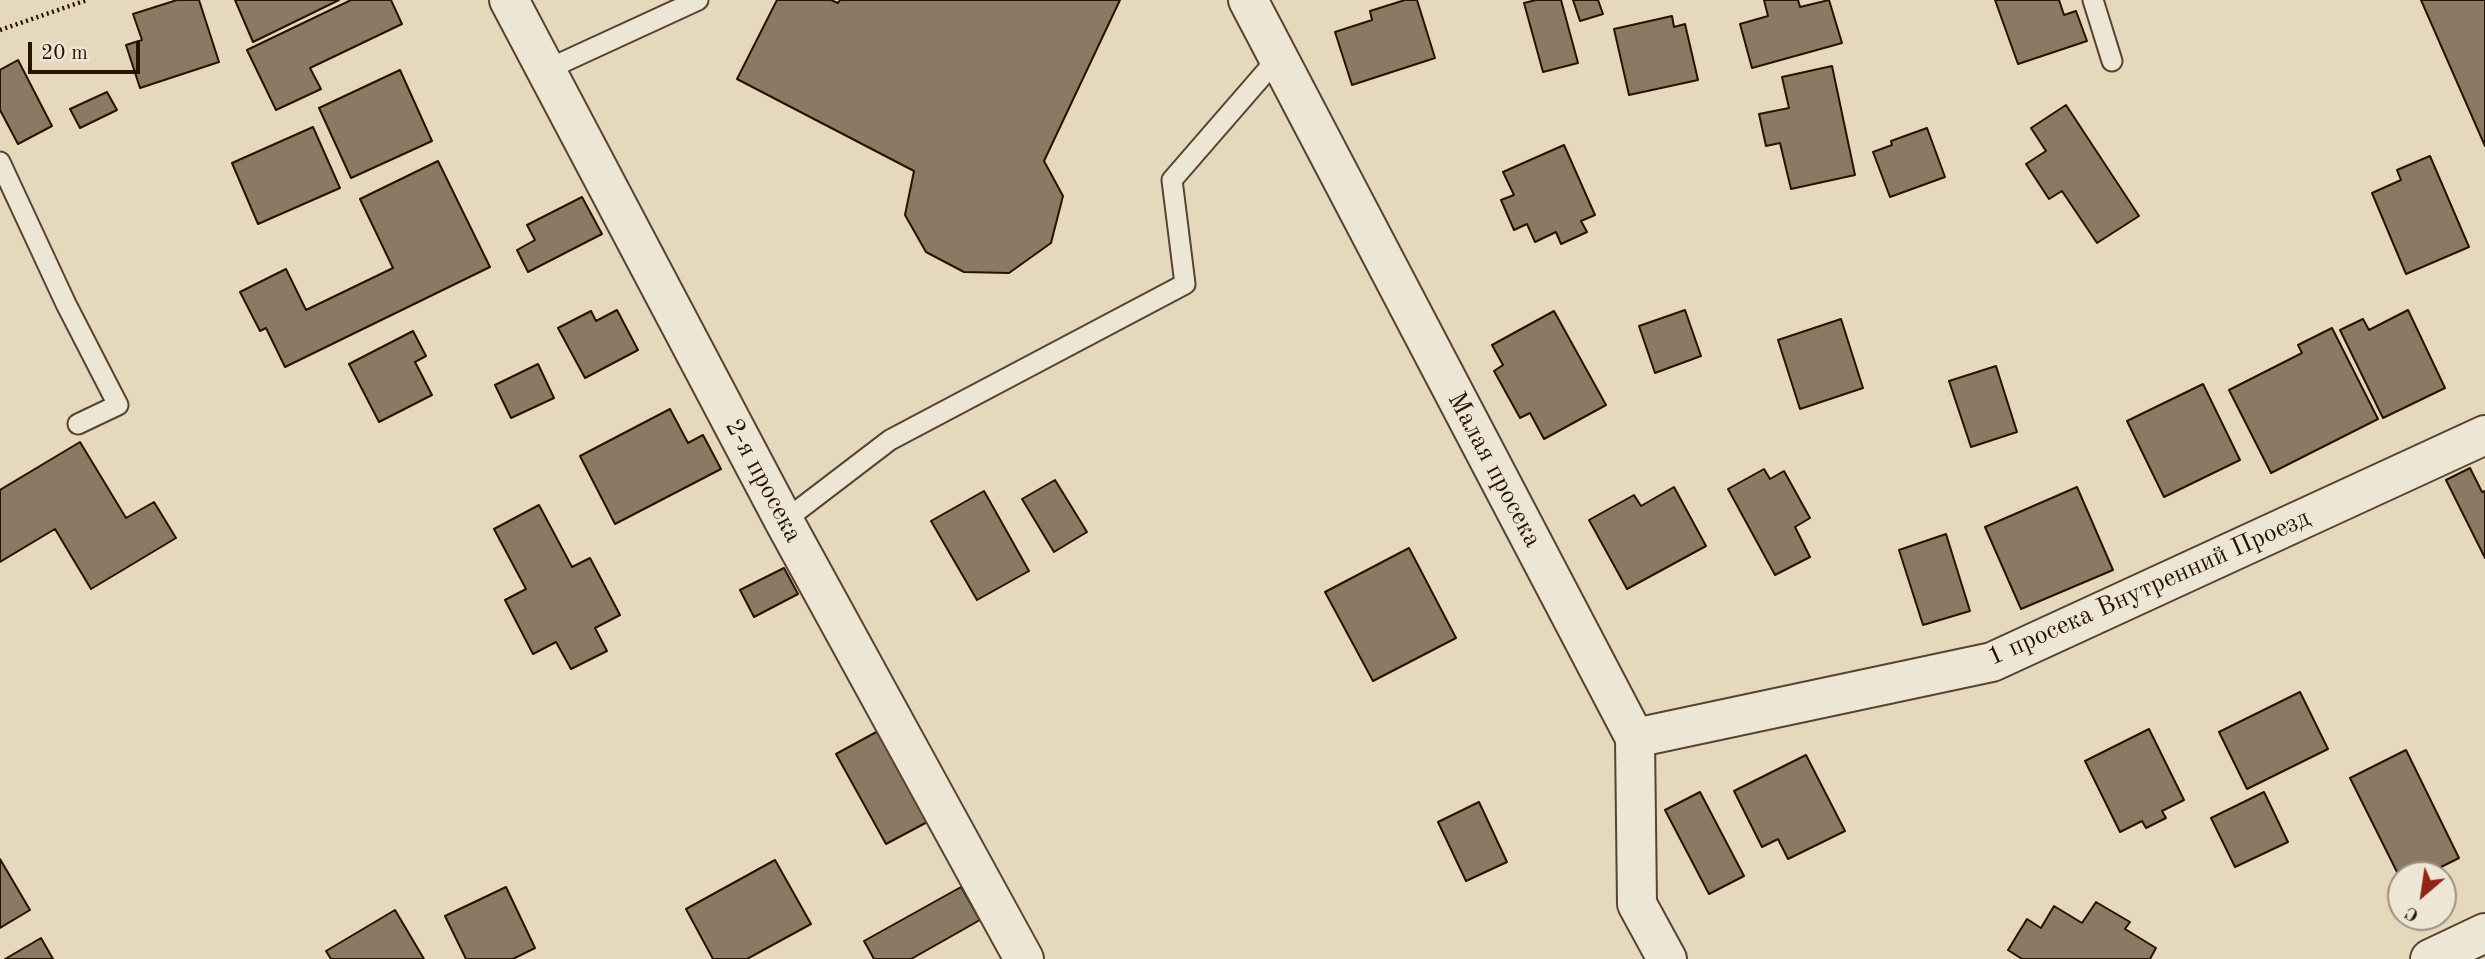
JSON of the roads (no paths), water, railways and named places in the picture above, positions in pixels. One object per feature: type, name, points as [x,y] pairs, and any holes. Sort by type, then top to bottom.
[{"type":"street","name":"2-я просека","points":[[509,0],[784,521],[1024,959]]},
{"type":"street","name":"Малая просека","points":[[1248,0],[1635,737],[1637,904],[1667,959]]},
{"type":"street","name":"1 просека Внутренний Проезд","points":[[1635,737],[1992,662],[2485,435]]},
{"type":"street","points":[[2430,959],[2485,933]]},
{"type":"lane","points":[[546,70],[698,0]]},
{"type":"lane","points":[[2093,0],[2112,61]]},
{"type":"lane","points":[[784,521],[890,440],[1185,284],[1172,180],[1277,59]]},
{"type":"lane","points":[[0,162],[66,304],[118,405],[78,424]]}]
